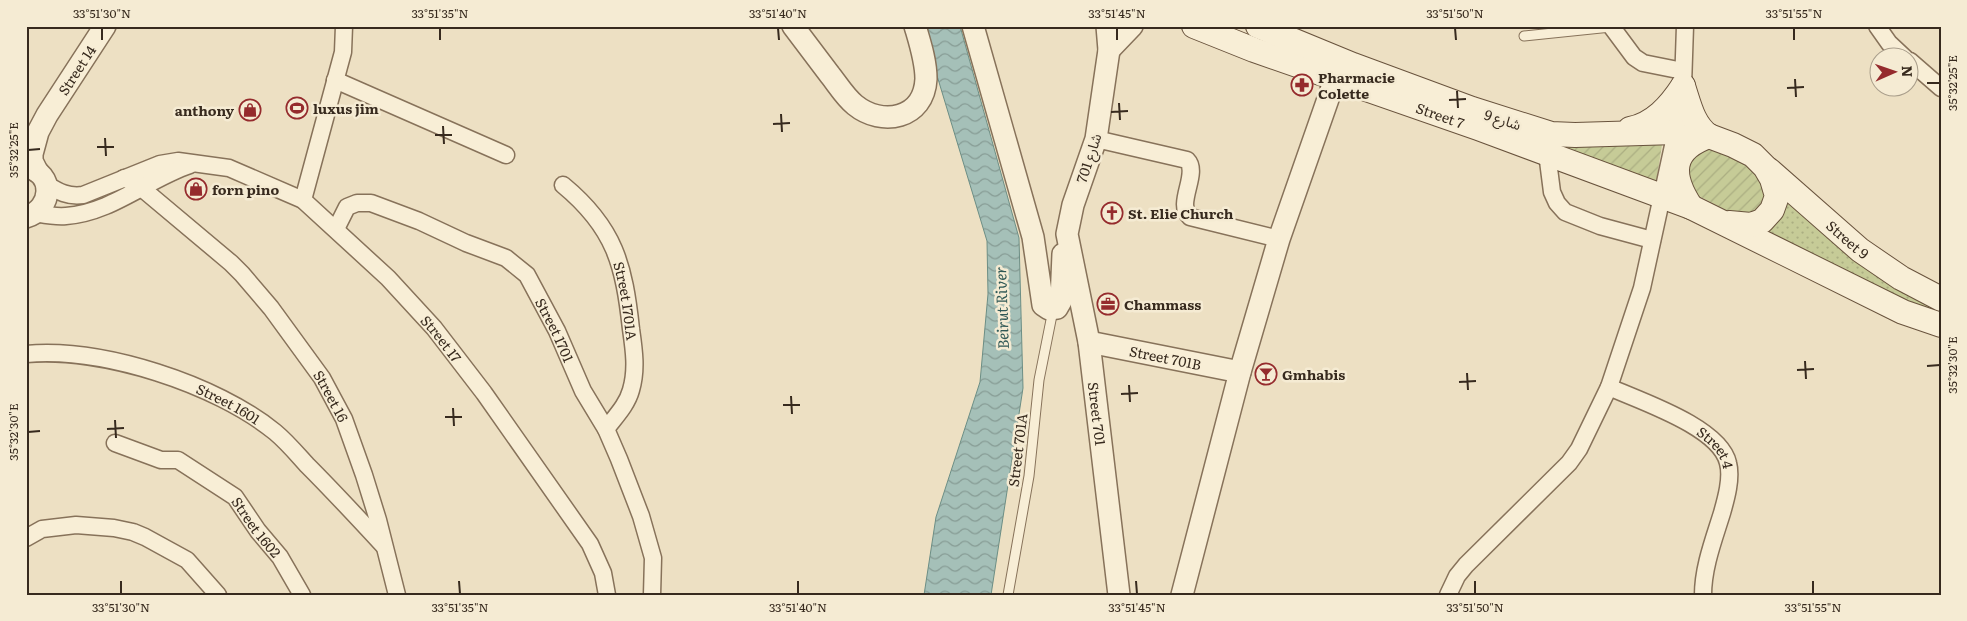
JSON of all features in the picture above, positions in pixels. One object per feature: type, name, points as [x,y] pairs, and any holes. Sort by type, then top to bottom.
[{"type":"main road","name":"Street 7","points":[[1194,26],[1254,50],[1336,79],[1549,144]]},
{"type":"main road","name":"شارع 9","points":[[1228,26],[1247,30],[1264,29],[1352,65],[1464,106],[1549,144]]},
{"type":"main road","points":[[1549,144],[1633,129],[1653,120],[1670,106],[1683,79]]},
{"type":"main road","points":[[1683,79],[1692,113],[1703,131],[1709,136]]},
{"type":"main road","points":[[1600,135],[1676,132],[1709,136],[1753,155],[1765,167],[1772,179],[1777,196],[1776,202],[1768,216],[1762,221],[1751,225],[1721,221]]},
{"type":"main road","points":[[1690,207],[1678,184],[1676,173],[1678,162],[1688,147],[1698,140],[1709,136]]},
{"type":"main road","points":[[1549,144],[1662,197],[1721,221],[1903,312],[1941,325]]},
{"type":"main road","name":"Street 9","points":[[1765,167],[1860,250],[1901,278],[1941,299]]},
{"type":"street","name":"Street 14","points":[[47,115],[105,26]]},
{"type":"street","points":[[303,200],[342,52],[344,26]]},
{"type":"street","points":[[793,26],[853,104],[867,114],[888,118],[902,116],[913,108],[921,96],[926,80],[924,61],[915,26]]},
{"type":"street","points":[[973,26],[1033,238],[1043,305],[1053,309]]},
{"type":"street","name":"شارع 701","points":[[1053,309],[1060,306],[1061,301],[1062,257],[1072,205],[1096,139],[1109,50],[1106,26]]},
{"type":"street","points":[[1109,50],[1132,26]]},
{"type":"street","points":[[1611,26],[1634,57],[1643,63],[1683,79]]},
{"type":"street","points":[[1448,595],[1457,576],[1466,565],[1569,464],[1579,449],[1609,388],[1642,288],[1676,132],[1683,79],[1686,26]]},
{"type":"street","points":[[1877,26],[1894,48]]},
{"type":"street","points":[[1920,70],[1941,88]]},
{"type":"street","points":[[1182,595],[1240,372],[1279,239],[1336,79]]},
{"type":"street","points":[[335,80],[506,155]]},
{"type":"street","points":[[26,138],[47,115]]},
{"type":"street","points":[[31,215],[46,201],[32,161],[32,154],[36,137],[47,115]]},
{"type":"street","points":[[1096,139],[1187,160],[1191,166],[1185,206],[1190,217],[1279,239]]},
{"type":"street","points":[[1549,144],[1552,192],[1565,212],[1600,226],[1652,240]]},
{"type":"street","name":"Street 17","points":[[36,174],[63,194],[74,196],[92,192],[160,164],[178,161],[229,168],[303,200],[388,278],[434,328],[484,393],[590,544],[603,573],[607,595]]},
{"type":"street","name":"Street 17","points":[[31,215],[68,216],[87,212],[123,198],[147,194],[160,178],[180,168],[197,163]]},
{"type":"street","name":"Street 16","points":[[124,178],[133,182],[190,227],[197,236]]},
{"type":"street","name":"Street 1701A","points":[[563,185],[580,199],[610,238],[622,266],[635,360],[634,377],[627,401],[606,429]]},
{"type":"street","name":"Street 16","points":[[123,198],[144,206],[197,236],[232,263],[248,280],[297,342],[322,378],[344,419],[366,484],[397,595]]},
{"type":"street","name":"Street 1701","points":[[336,230],[347,207],[357,203],[372,203],[506,258],[515,263],[527,275],[557,331],[583,391],[606,429],[641,516],[653,558],[652,595]]},
{"type":"street","name":"Street 701","points":[[1067,234],[1089,342],[1119,595]]},
{"type":"street","name":"Street 701B","points":[[1089,342],[1240,372]]},
{"type":"street","name":"Street 1601","points":[[26,354],[50,352],[87,356],[147,368],[226,399],[276,433],[384,546]]},
{"type":"street","name":"Street 4","points":[[1609,388],[1690,422],[1725,453],[1729,465],[1728,481],[1724,506],[1709,557],[1703,595]]},
{"type":"street","name":"Street 1602","points":[[115,443],[161,460],[178,460],[235,497],[258,531],[280,557],[302,595]]},
{"type":"street","points":[[26,538],[42,529],[76,525],[114,528],[133,532],[186,560],[218,595]]},
{"type":"lane","points":[[1524,36],[1611,26]]},
{"type":"lane","name":"Street 701A","points":[[1008,595],[1029,476],[1039,380],[1053,309]]},
{"type":"green space","points":[[1548,143],[1662,145],[1656,183]]},
{"type":"green space","points":[[1708,148],[1742,158],[1768,189],[1758,214],[1739,217],[1693,193],[1687,166],[1697,152]]},
{"type":"green space","points":[[1785,198],[1941,309],[1941,314],[1873,287],[1765,229]]},
{"type":"water","name":"Beirut River","points":[[922,26],[960,26],[1019,238],[1023,388],[991,595],[924,595],[936,517],[980,382],[988,294],[987,241]]},
{"type":"place","name":"Pharmacie Colette","points":[[1302,85]]},
{"type":"place","name":"luxus jim","points":[[297,108]]},
{"type":"place","name":"anthony","points":[[250,110]]},
{"type":"place","name":"forn pino","points":[[196,189]]},
{"type":"place","name":"St. Elie Church","points":[[1112,213]]},
{"type":"place","name":"Chammass","points":[[1108,304]]},
{"type":"place","name":"Gmhabis","points":[[1266,374]]}]
